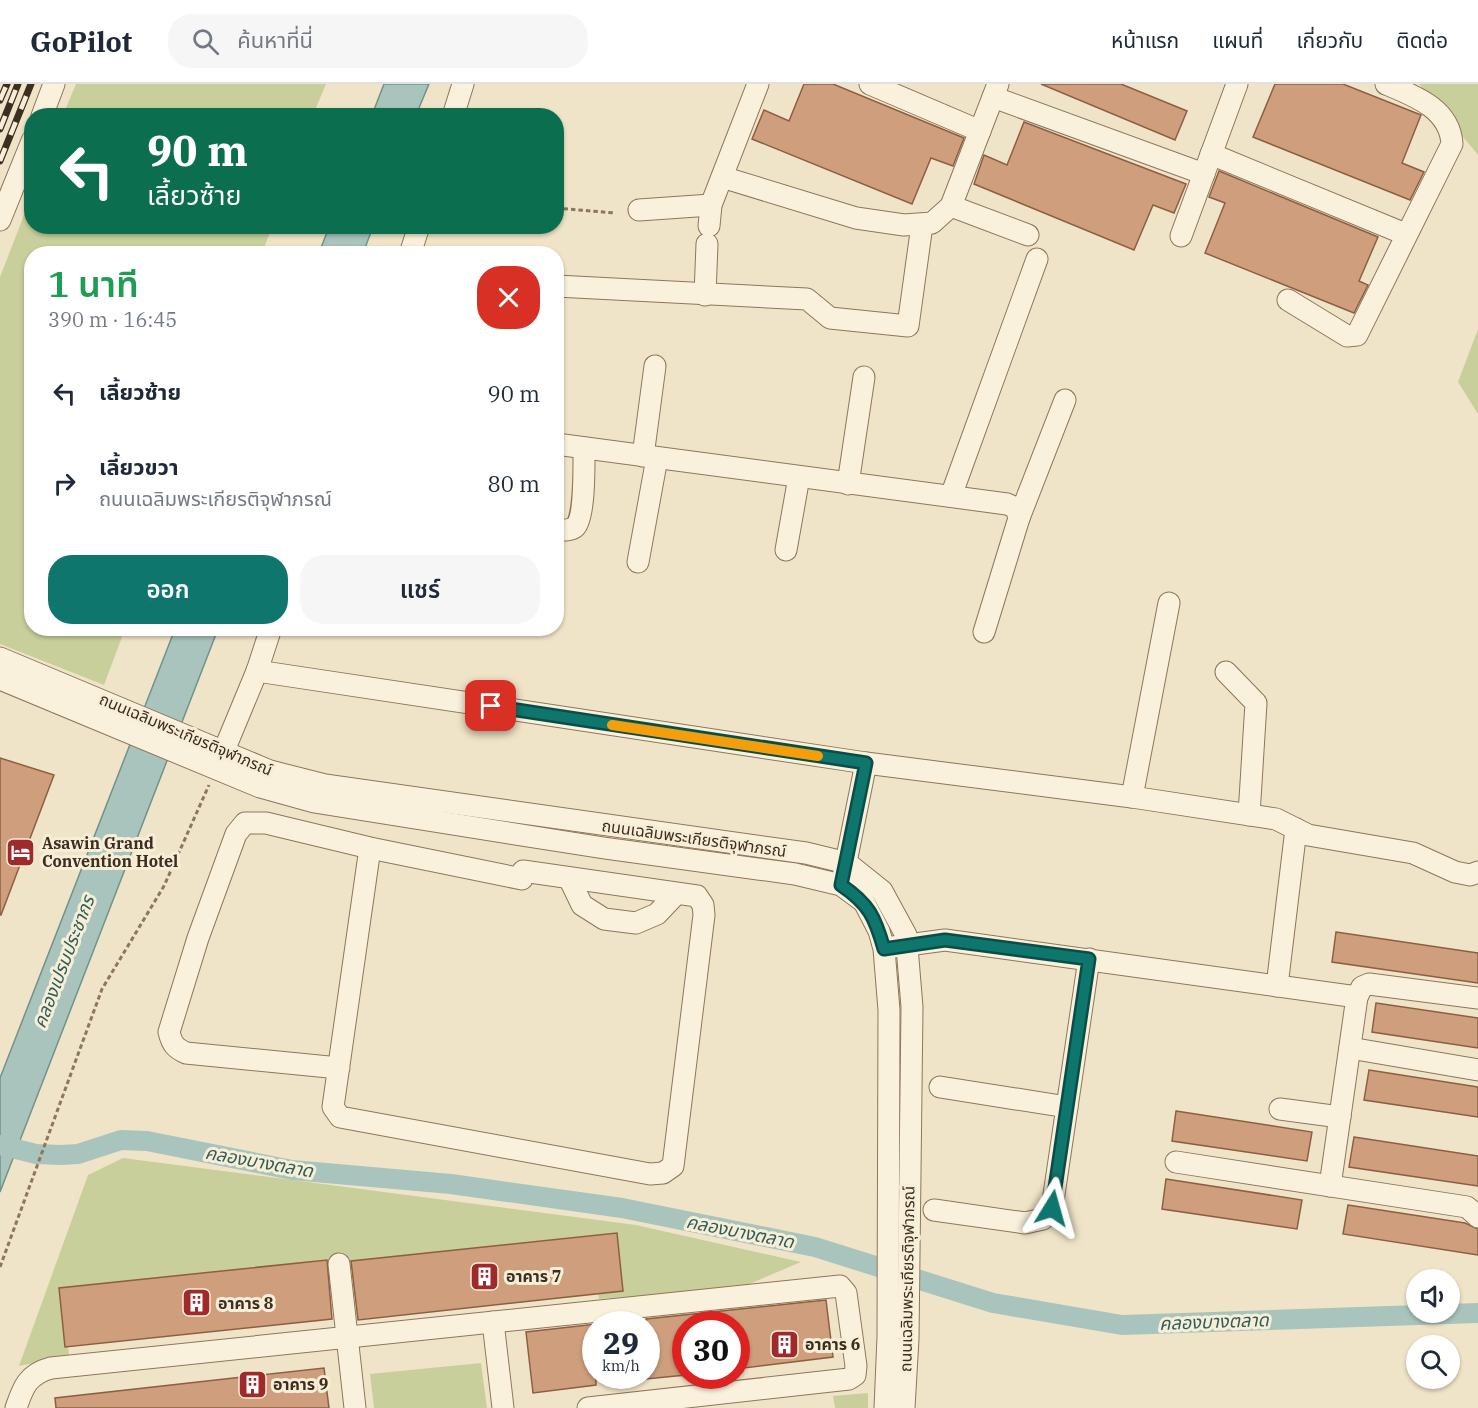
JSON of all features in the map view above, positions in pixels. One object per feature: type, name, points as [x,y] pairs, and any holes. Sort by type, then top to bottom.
[{"type":"street","points":[[45,108],[54,84]]},
{"type":"street","points":[[456,108],[463,84]]},
{"type":"street","points":[[705,296],[709,225],[722,177],[758,84]]},
{"type":"street","points":[[870,84],[980,131]]},
{"type":"street","points":[[1181,236],[1237,84]]},
{"type":"street","points":[[1288,300],[1347,336],[1357,334],[1452,144],[1451,132],[1434,108],[1386,84]]},
{"type":"street","points":[[722,177],[856,218],[922,225],[940,219],[951,206],[995,90],[1204,174]]},
{"type":"street","points":[[1211,154],[1405,234]]},
{"type":"street","points":[[0,220],[24,161]]},
{"type":"street","points":[[951,206],[1028,235]]},
{"type":"street","points":[[639,210],[709,225]]},
{"type":"street","points":[[564,287],[705,296],[807,299],[830,318],[908,326],[922,225]]},
{"type":"street","points":[[951,496],[1037,259]]},
{"type":"street","points":[[638,562],[650,457],[655,366]]},
{"type":"street","points":[[848,484],[864,377]]},
{"type":"street","points":[[984,632],[1018,519],[1065,400]]},
{"type":"street","points":[[564,445],[1007,504],[1016,508],[1018,519]]},
{"type":"street","points":[[564,530],[569,530],[577,523],[581,511],[584,448]]},
{"type":"street","points":[[786,550],[799,477]]},
{"type":"street","points":[[1132,797],[1170,603]]},
{"type":"street","points":[[211,757],[257,671],[268,636]]},
{"type":"street","name":"ถนนเฉลิมพระเกียรติจุฬาภรณ์","points":[[0,658],[97,707],[211,757],[260,788],[314,802],[604,848],[795,874],[841,885],[864,902],[879,931],[884,949],[889,1010],[899,1197],[898,1338],[904,1408]]},
{"type":"street","points":[[257,671],[866,763],[1132,797],[1276,819],[1296,829],[1334,841],[1413,853],[1455,872],[1470,875],[1478,873]]},
{"type":"street","points":[[1226,672],[1256,702],[1249,815]]},
{"type":"street","name":"ถนนเฉลิมพระเกียรติจุฬาภรณ์","points":[[0,679],[97,707]]},
{"type":"street","name":"ถนนเฉลิมพระเกียรติจุฬาภรณ์","points":[[211,757],[325,785],[607,827],[806,853],[847,863],[882,891],[906,934],[912,1007],[899,1197]]},
{"type":"street","points":[[841,885],[866,763]]},
{"type":"street","points":[[339,1068],[186,1053],[177,1049],[169,1032],[205,918],[236,834],[245,823],[266,823],[370,848],[522,879],[523,871],[697,896],[703,905],[704,915],[674,1166],[663,1173],[650,1174],[350,1121],[340,1117],[333,1107],[339,1068],[370,848]]},
{"type":"street","points":[[598,882],[607,827]]},
{"type":"street","points":[[1277,986],[1296,829]]},
{"type":"street","points":[[569,878],[582,905],[604,919],[636,923],[657,914],[676,894]]},
{"type":"street","points":[[884,949],[945,940],[1357,997]]},
{"type":"street","points":[[934,1210],[1025,1223],[1042,1219],[1052,1208],[1089,959]]},
{"type":"street","points":[[1330,1186],[1357,997],[1362,987],[1369,984],[1478,998]]},
{"type":"street","points":[[1350,1048],[1478,1070]]},
{"type":"street","points":[[939,1087],[1067,1107]]},
{"type":"street","points":[[1280,1109],[1340,1117]]},
{"type":"street","points":[[1176,1162],[1467,1208],[1478,1217]]},
{"type":"street","points":[[339,1264],[356,1408]]},
{"type":"street","points":[[16,1408],[24,1384],[38,1371],[51,1368],[840,1286],[846,1293],[856,1366],[855,1375],[849,1379],[588,1408]]},
{"type":"street","points":[[493,1322],[503,1408]]},
{"type":"street","name":"ถนนเฉลิมพระเกียรติจุฬาภรณ์","points":[[885,1408],[898,1338]]},
{"type":"path","points":[[564,209],[615,213]]},
{"type":"path","points":[[0,1266],[102,989],[164,886],[211,757]]},
{"type":"green space","points":[[76,84],[326,84],[316,108],[66,108]]},
{"type":"green space","points":[[1419,84],[1478,84],[1478,155]]},
{"type":"green space","points":[[24,215],[24,234],[269,234],[265,246],[24,246],[24,636],[122,636],[104,685],[0,644],[0,277]]},
{"type":"green space","points":[[1478,329],[1478,414],[1458,382]]},
{"type":"green space","points":[[123,1158],[636,1225],[801,1262],[740,1288],[599,1299],[591,1243],[64,1295],[69,1356],[19,1366],[88,1175]]},
{"type":"green space","points":[[481,1363],[487,1408],[374,1408],[370,1374]]},
{"type":"green space","points":[[868,1393],[868,1408],[835,1408],[833,1396]]},
{"type":"water","points":[[384,84],[429,84],[419,108],[375,108]]},
{"type":"water","points":[[326,234],[370,234],[366,246],[322,246]]},
{"type":"water","name":"คลองเปรมประชากร","points":[[172,636],[215,636],[0,1192],[0,1078]]},
{"type":"building","points":[[804,84],[833,84],[964,138],[953,166],[931,158],[912,204],[752,139],[764,110],[789,121]]},
{"type":"building","points":[[1041,84],[1121,84],[1187,111],[1175,140]]},
{"type":"building","points":[[1275,84],[1343,84],[1421,115],[1402,163],[1424,172],[1410,200],[1253,137]]},
{"type":"building","points":[[1024,122],[1186,184],[1174,213],[1153,205],[1134,250],[974,184],[984,155],[1007,165]]},
{"type":"building","points":[[1219,171],[1378,237],[1359,281],[1368,285],[1354,313],[1205,253],[1225,203],[1209,197]]},
{"type":"building","points":[[0,758],[54,775],[1,915],[0,915]]},
{"type":"building","points":[[1336,932],[1478,953],[1478,983],[1332,962]]},
{"type":"building","points":[[1376,1003],[1478,1018],[1478,1048],[1372,1032]]},
{"type":"building","points":[[1369,1070],[1478,1087],[1478,1117],[1364,1100]]},
{"type":"building","points":[[1176,1111],[1312,1132],[1307,1161],[1172,1141]]},
{"type":"building","points":[[1354,1137],[1478,1156],[1478,1186],[1349,1167]]},
{"type":"building","points":[[1166,1179],[1302,1200],[1297,1229],[1162,1209]]},
{"type":"building","points":[[1348,1205],[1465,1223],[1478,1229],[1478,1255],[1343,1234]]},
{"type":"building","name":"อาคาร 7","points":[[617,1233],[623,1291],[358,1320],[351,1261]]},
{"type":"building","name":"อาคาร 8","points":[[327,1260],[332,1319],[65,1347],[59,1288]]},
{"type":"building","points":[[826,1300],[833,1357],[750,1367],[750,1311],[722,1311]]},
{"type":"building","points":[[672,1316],[672,1376],[660,1378],[660,1318]]},
{"type":"building","points":[[582,1326],[582,1387],[533,1393],[526,1332]]},
{"type":"building","name":"อาคาร 9","points":[[324,1368],[329,1408],[56,1408],[55,1398]]},
{"type":"waterway","name":"คลองบางตลาด","points":[[0,1145],[36,1154],[61,1155],[78,1154],[121,1140],[147,1141],[292,1170],[451,1184],[622,1208],[815,1247],[993,1303],[1122,1325],[1478,1313]]},
{"type":"railway","points":[[0,100],[7,84]]},
{"type":"railway","points":[[0,129],[18,84]]},
{"type":"railway","points":[[0,161],[31,84]]},
{"type":"slow traffic","points":[[612,725],[818,756]]},
{"type":"place","name":"Asawin Grand Convention Hotel","points":[[21,852]]},
{"type":"place","name":"อาคาร 7","points":[[485,1276]]},
{"type":"place","name":"อาคาร 8","points":[[197,1303]]},
{"type":"place","name":"อาคาร 6","points":[[784,1344]]},
{"type":"place","name":"อาคาร 9","points":[[252,1384]]},
{"type":"route","points":[[491,706],[866,763],[841,885],[864,902],[879,931],[884,949],[945,940],[1089,959],[1052,1208]]}]
